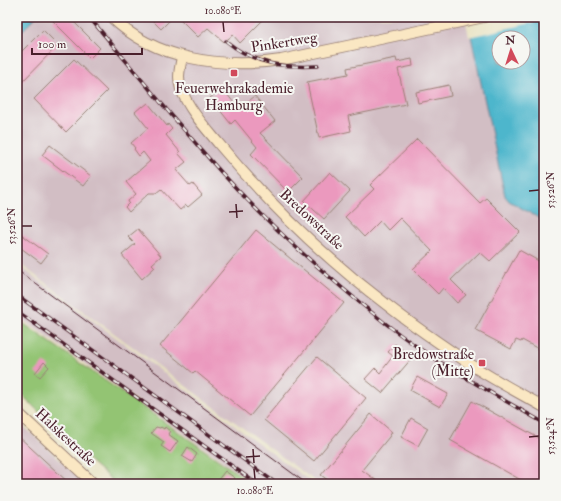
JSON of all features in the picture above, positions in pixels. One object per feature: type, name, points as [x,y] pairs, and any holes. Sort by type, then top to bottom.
[{"type":"street","points":[[111,17],[134,35],[165,51],[182,57]]},
{"type":"street","name":"Pinkertweg","points":[[182,57],[241,64],[265,63],[484,17]]},
{"type":"street","name":"Bredowstraße","points":[[182,57],[179,72],[181,89],[198,119],[243,173],[305,235],[352,276],[407,320],[476,368],[544,407]]},
{"type":"street","name":"Halskestraße","points":[[17,412],[94,484]]},
{"type":"shaded area","points":[[36,17],[467,17],[505,196],[509,201],[544,221],[544,484],[319,484],[17,262],[17,36]]},
{"type":"shaded area","points":[[17,264],[314,484],[255,484],[17,316]]},
{"type":"shaded area","points":[[17,420],[86,484],[17,484]]},
{"type":"green space","points":[[17,319],[253,484],[116,484],[73,446],[17,390]]},
{"type":"water","points":[[17,17],[36,17],[17,36]]},
{"type":"water","points":[[544,17],[544,221],[509,201],[505,196],[471,36],[491,31],[491,70],[531,70],[531,30],[494,30]]},
{"type":"pier","points":[[465,17],[544,17],[544,20],[500,30],[491,30],[491,32],[469,37]]},
{"type":"building","points":[[57,17],[69,17],[100,48],[90,58],[53,21]]},
{"type":"building","points":[[149,17],[173,17],[161,29]]},
{"type":"building","points":[[178,17],[266,17],[240,43],[233,35],[224,42],[208,28],[198,37]]},
{"type":"building","points":[[43,30],[58,45],[17,87],[17,56]]},
{"type":"building","points":[[396,58],[397,62],[412,59],[413,66],[398,69],[406,104],[348,116],[351,131],[319,138],[307,82],[348,74],[347,68]]},
{"type":"building","points":[[74,59],[107,91],[66,132],[34,99]]},
{"type":"building","points":[[449,85],[451,96],[418,103],[416,92]]},
{"type":"building","points":[[222,88],[239,109],[255,96],[275,121],[260,133],[303,177],[288,192],[251,154],[257,147],[235,120],[231,124],[210,98]]},
{"type":"building","points":[[148,103],[167,126],[168,124],[172,129],[166,135],[186,162],[176,170],[190,186],[193,184],[202,195],[188,207],[186,205],[180,210],[161,189],[156,193],[149,193],[129,212],[125,207],[129,203],[128,201],[136,194],[126,182],[150,161],[143,152],[139,156],[131,143],[148,128],[135,112]]},
{"type":"building","points":[[417,139],[480,203],[486,198],[520,232],[490,261],[480,252],[451,280],[466,295],[457,303],[443,288],[438,294],[413,269],[432,251],[400,218],[388,230],[380,221],[364,237],[345,217],[374,189],[370,185]]},
{"type":"building","points":[[50,145],[91,176],[83,186],[42,155]]},
{"type":"building","points":[[330,172],[350,191],[324,219],[304,201]]},
{"type":"building","points":[[138,229],[161,256],[152,264],[155,267],[142,279],[122,255],[135,244],[128,237]]},
{"type":"building","points":[[256,230],[344,303],[250,416],[195,371],[193,373],[160,346]]},
{"type":"building","points":[[17,231],[48,254],[41,263],[17,245]]},
{"type":"building","points":[[519,250],[544,264],[544,352],[522,340],[521,342],[516,340],[511,349],[475,330]]},
{"type":"building","points":[[395,344],[412,358],[382,393],[365,379],[375,368],[380,373],[393,356],[388,352]]},
{"type":"building","points":[[317,357],[366,398],[314,461],[264,420]]},
{"type":"building","points":[[44,362],[49,367],[40,377],[35,373]]},
{"type":"building","points":[[417,377],[448,394],[440,407],[410,390]]},
{"type":"building","points":[[472,401],[544,441],[544,484],[528,484],[450,440]]},
{"type":"building","points":[[371,414],[392,432],[362,470],[381,484],[333,484],[321,475]]},
{"type":"building","points":[[411,418],[428,428],[418,446],[401,437]]},
{"type":"building","points":[[156,427],[161,427],[164,429],[165,427],[170,431],[168,434],[178,441],[170,452],[161,446],[164,442],[151,433]]},
{"type":"building","points":[[17,435],[70,484],[17,484]]},
{"type":"building","points":[[188,447],[197,454],[192,462],[182,456]]},
{"type":"building","points":[[225,471],[235,478],[231,484],[220,484],[217,481]]},
{"type":"tram line","points":[[17,270],[307,484]]},
{"type":"railway","points":[[89,17],[221,172],[280,232],[321,270],[385,323],[423,351],[544,423]]},
{"type":"railway","points":[[226,41],[247,55],[269,63],[292,66],[318,66]]},
{"type":"railway","points":[[17,295],[277,484]]},
{"type":"railway","points":[[17,311],[257,484]]},
{"type":"place","name":"Feuerwehrakademie Hamburg","points":[[234,73]]},
{"type":"place","name":"Bredowstraße (Mitte)","points":[[482,363]]}]
